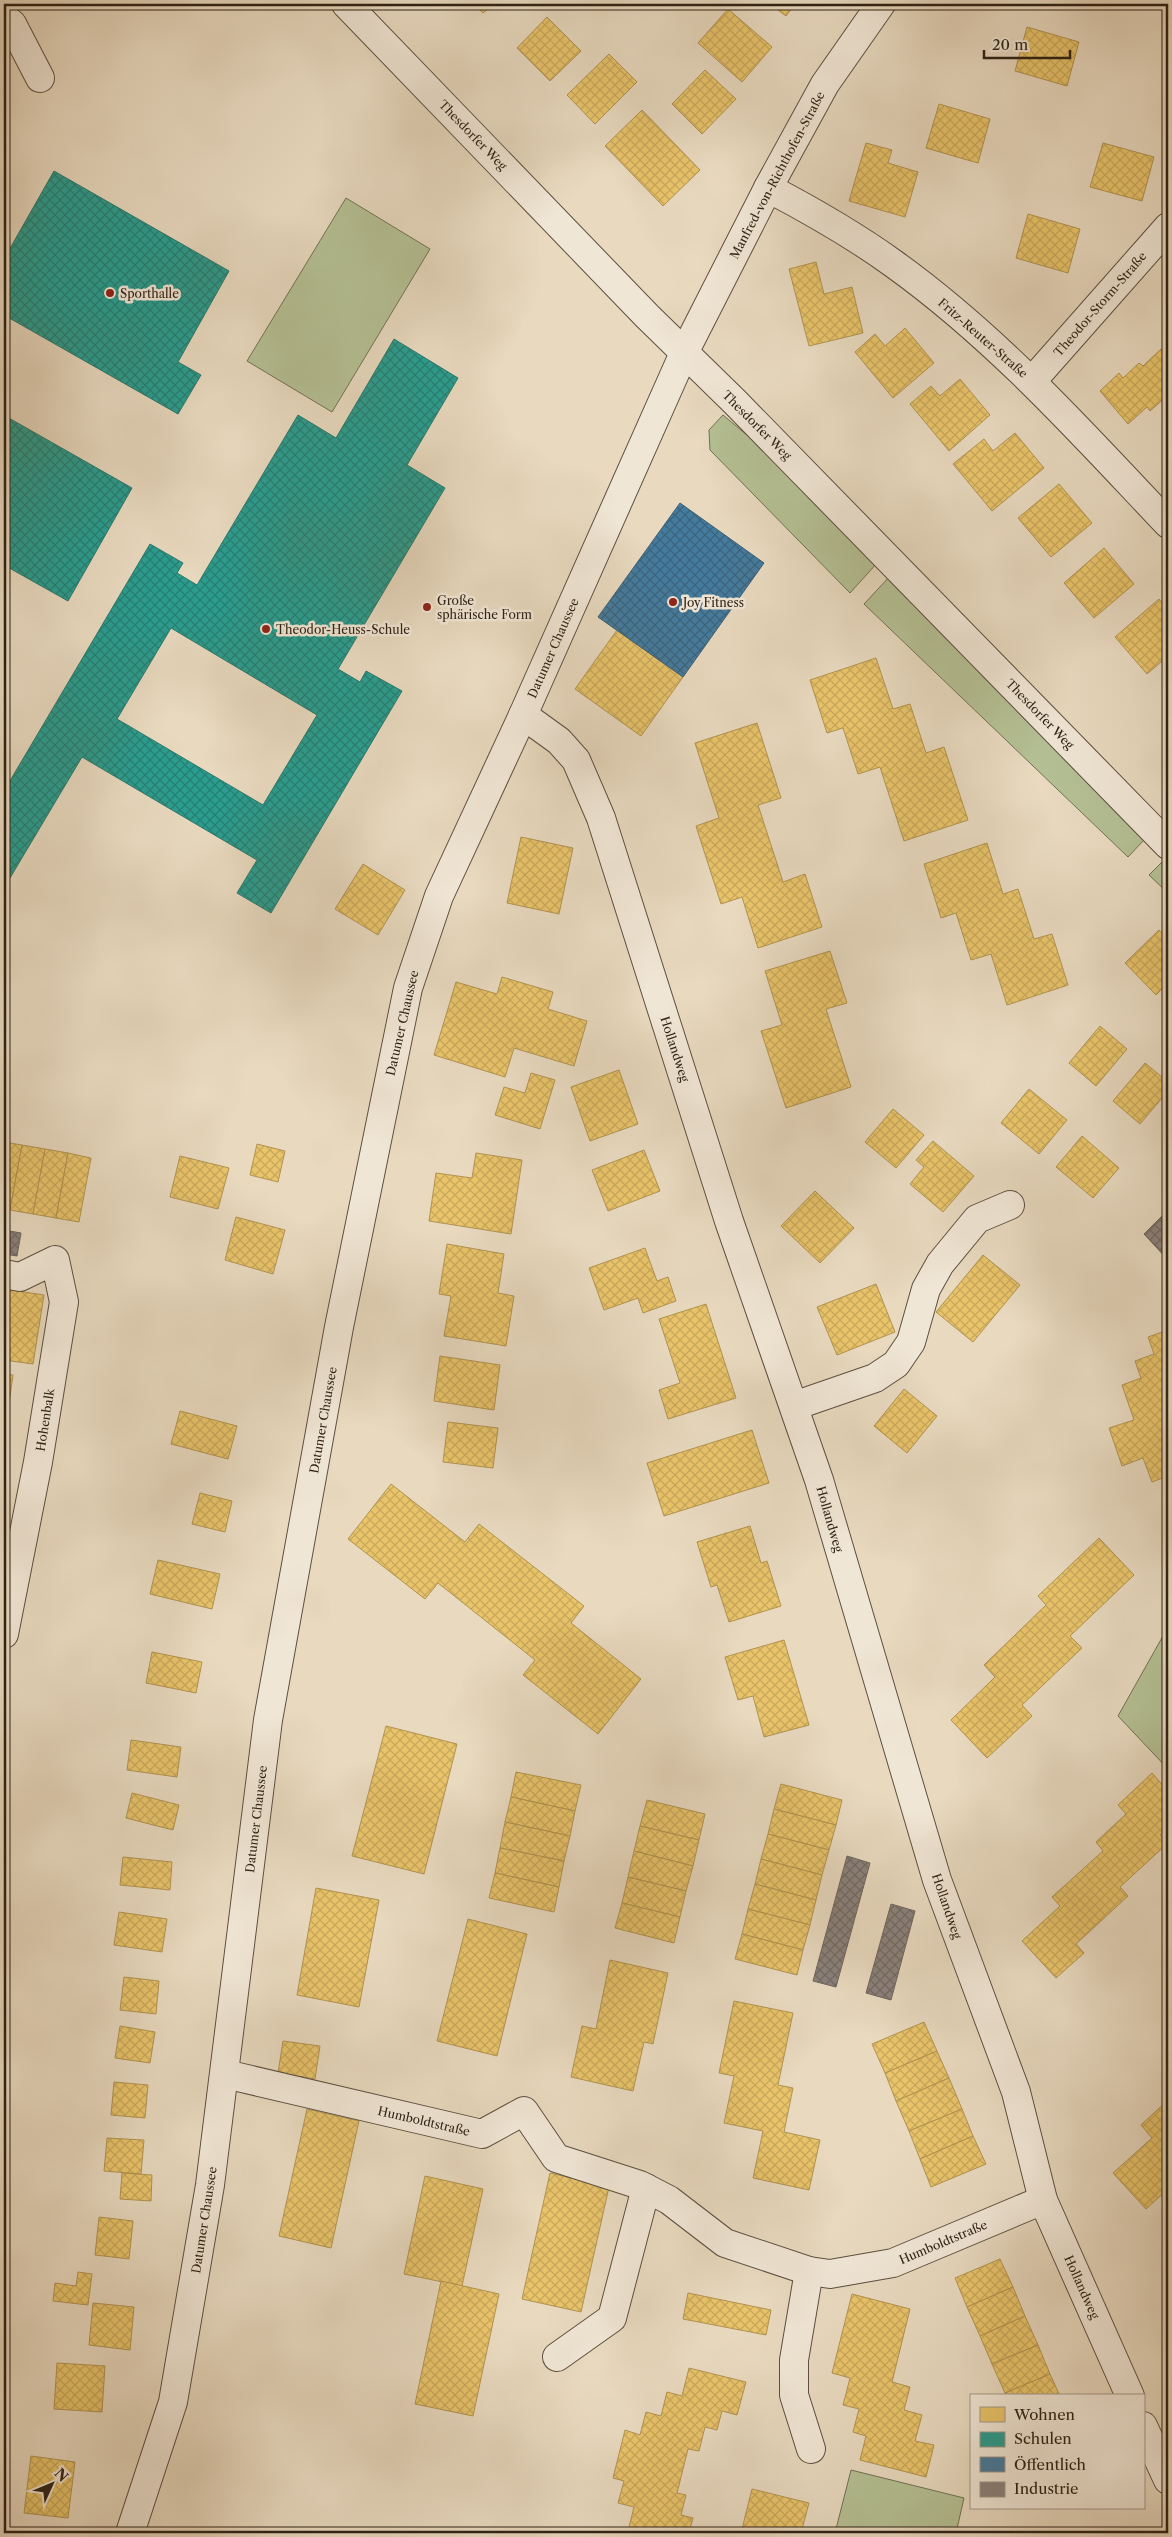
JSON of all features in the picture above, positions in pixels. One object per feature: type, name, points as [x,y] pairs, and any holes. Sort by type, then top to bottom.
[{"type":"street","name":"Thesdorfer Weg","points":[[346,4],[684,353],[742,409],[1168,845]]},
{"type":"street","name":"Manfred-von-Richthofen-Straße","points":[[684,353],[768,188],[826,84],[880,4]]},
{"type":"street","points":[[4,18],[12,24],[40,78]]},
{"type":"street","name":"Fritz-Reuter-Straße","points":[[768,188],[831,222],[895,265],[967,323],[1032,381],[1168,524]]},
{"type":"street","name":"Theodor-Storm-Straße","points":[[1032,381],[1168,227]]},
{"type":"street","name":"Datumer Chaussee","points":[[130,2533],[173,2402],[210,2185],[268,1720],[340,1327],[408,988],[439,896],[523,715],[684,353]]},
{"type":"street","name":"Hollandweg","points":[[523,715],[559,742],[576,760],[601,818],[730,1221],[819,1480],[937,1880],[1016,2092],[1043,2200],[1129,2394]]},
{"type":"street","points":[[794,1406],[875,1378],[896,1364],[911,1342],[926,1290],[940,1264],[977,1219],[1010,1206]]},
{"type":"street","name":"Hohenbalk","points":[[4,1274],[20,1276],[55,1260],[64,1302],[38,1462],[4,1634]]},
{"type":"street","name":"Humboldtstraße","points":[[225,2074],[482,2134],[524,2111],[556,2158],[646,2188],[669,2200],[725,2243],[809,2271],[830,2274],[893,2263],[1043,2200]]},
{"type":"street","points":[[557,2357],[612,2318],[646,2188]]},
{"type":"street","points":[[809,2271],[794,2360],[794,2395],[811,2449]]},
{"type":"street","points":[[1144,2428],[1168,2480]]},
{"type":"green space","points":[[346,198],[430,249],[332,412],[247,361]]},
{"type":"green space","points":[[723,415],[785,467],[878,562],[850,593],[710,450],[709,430]]},
{"type":"green space","points":[[891,575],[1144,840],[1128,857],[864,604]]},
{"type":"green space","points":[[1164,860],[1168,865],[1168,893],[1149,875]]},
{"type":"green space","points":[[1168,1627],[1168,1769],[1118,1716]]},
{"type":"green space","points":[[851,2470],[964,2498],[956,2533],[835,2533]]},
{"type":"building: Wohnen","points":[[474,4],[494,4],[483,13]]},
{"type":"building: Wohnen","points":[[770,4],[795,4],[786,16]]},
{"type":"building: Wohnen","points":[[728,9],[772,47],[742,82],[698,43]]},
{"type":"building: Wohnen","points":[[547,17],[581,51],[550,81],[517,48]]},
{"type":"building: Wohnen","points":[[1027,27],[1079,42],[1067,86],[1015,71]]},
{"type":"building: Wohnen","points":[[609,54],[637,82],[595,124],[567,95]]},
{"type":"building: Wohnen","points":[[705,70],[736,99],[702,134],[672,104]]},
{"type":"building: Wohnen","points":[[939,104],[990,119],[978,163],[926,148]]},
{"type":"building: Wohnen","points":[[642,110],[700,170],[663,206],[605,146]]},
{"type":"building: Wohnen","points":[[866,143],[892,150],[888,163],[918,172],[905,217],[849,201]]},
{"type":"building: Wohnen","points":[[1103,143],[1154,157],[1142,201],[1090,187]]},
{"type":"building: Wohnen","points":[[1028,214],[1080,229],[1068,273],[1016,258]]},
{"type":"building: Wohnen","points":[[816,262],[824,294],[852,287],[863,333],[809,346],[789,269]]},
{"type":"building: Wohnen","points":[[905,328],[934,363],[893,398],[855,352],[875,334],[885,346]]},
{"type":"building: Wohnen","points":[[1161,349],[1164,352],[1168,349],[1168,395],[1150,411],[1147,407],[1128,424],[1100,391],[1119,373],[1123,378],[1139,363],[1143,366]]},
{"type":"building: Wohnen","points":[[960,379],[990,415],[949,451],[910,404],[931,386],[940,396]]},
{"type":"building: Wohnen","points":[[1015,433],[1044,468],[992,511],[953,464],[984,439],[993,451]]},
{"type":"building: Wohnen","points":[[1059,484],[1092,523],[1051,557],[1018,518]]},
{"type":"building: Wohnen","points":[[1104,548],[1134,584],[1094,618],[1064,583]]},
{"type":"building: Wohnen","points":[[1159,599],[1168,611],[1168,656],[1147,674],[1115,637]]},
{"type":"building: Wohnen","points":[[617,630],[683,677],[641,736],[575,689]]},
{"type":"building: Wohnen","points":[[876,658],[893,709],[910,704],[926,753],[944,747],[968,820],[904,841],[880,767],[858,774],[843,728],[827,733],[810,680]]},
{"type":"building: Wohnen","points":[[757,723],[781,798],[758,805],[783,882],[805,874],[822,927],[758,948],[742,897],[721,904],[696,826],[719,818],[695,743]]},
{"type":"building: Wohnen","points":[[521,837],[573,848],[559,914],[507,903]]},
{"type":"building: Wohnen","points":[[987,843],[1003,894],[1018,889],[1034,939],[1052,934],[1068,985],[1007,1005],[991,954],[971,960],[956,913],[941,918],[924,864]]},
{"type":"building: Wohnen","points":[[363,864],[405,890],[378,935],[335,909]]},
{"type":"building: Wohnen","points":[[1159,930],[1168,940],[1168,983],[1156,995],[1125,963]]},
{"type":"building: Wohnen","points":[[830,951],[847,1003],[826,1009],[851,1087],[786,1108],[761,1031],[782,1025],[765,971]]},
{"type":"building: Wohnen","points":[[502,977],[553,992],[548,1009],[587,1021],[574,1066],[514,1048],[505,1077],[434,1055],[456,982],[497,994]]},
{"type":"building: Wohnen","points":[[1100,1026],[1127,1049],[1096,1086],[1069,1063]]},
{"type":"building: Wohnen","points":[[1145,1063],[1168,1082],[1168,1091],[1140,1124],[1113,1101]]},
{"type":"building: Wohnen","points":[[619,1070],[638,1124],[590,1141],[571,1087]]},
{"type":"building: Wohnen","points":[[531,1073],[555,1080],[540,1129],[495,1115],[504,1087],[525,1093]]},
{"type":"building: Wohnen","points":[[1029,1089],[1067,1120],[1039,1154],[1001,1123]]},
{"type":"building: Wohnen","points":[[893,1109],[924,1135],[896,1168],[865,1142]]},
{"type":"building: Wohnen","points":[[1082,1136],[1119,1168],[1093,1198],[1056,1167]]},
{"type":"building: Wohnen","points":[[933,1141],[974,1176],[943,1212],[910,1184],[924,1167],[916,1160]]},
{"type":"building: Wohnen","points":[[4,1142],[22,1145],[10,1210],[4,1209]]},
{"type":"building: Wohnen","points":[[257,1144],[285,1151],[278,1182],[250,1175]]},
{"type":"building: Wohnen","points":[[22,1145],[45,1149],[33,1214],[10,1210]]},
{"type":"building: Wohnen","points":[[45,1149],[68,1153],[56,1218],[33,1214]]},
{"type":"building: Wohnen","points":[[644,1150],[660,1191],[608,1211],[592,1170]]},
{"type":"building: Wohnen","points":[[68,1153],[91,1158],[79,1222],[56,1218]]},
{"type":"building: Wohnen","points":[[476,1153],[522,1160],[511,1234],[429,1221],[436,1173],[472,1178]]},
{"type":"building: Wohnen","points":[[180,1156],[229,1168],[218,1209],[170,1197]]},
{"type":"building: Wohnen","points":[[815,1191],[854,1228],[820,1263],[781,1226]]},
{"type":"building: Wohnen","points":[[236,1217],[285,1230],[273,1274],[225,1260]]},
{"type":"building: Wohnen","points":[[447,1244],[504,1254],[498,1293],[514,1296],[506,1346],[444,1336],[451,1296],[439,1294]]},
{"type":"building: Wohnen","points":[[645,1248],[657,1281],[668,1277],[676,1301],[643,1313],[638,1298],[604,1310],[589,1268]]},
{"type":"building: Wohnen","points":[[983,1255],[1020,1285],[973,1342],[936,1312]]},
{"type":"building: Wohnen","points":[[876,1284],[895,1332],[837,1355],[817,1307]]},
{"type":"building: Wohnen","points":[[4,1289],[44,1295],[33,1364],[4,1360]]},
{"type":"building: Wohnen","points":[[706,1304],[736,1398],[668,1419],[659,1390],[680,1383],[659,1319]]},
{"type":"building: Wohnen","points":[[1168,1330],[1168,1476],[1152,1482],[1143,1458],[1122,1466],[1109,1428],[1134,1420],[1122,1385],[1141,1378],[1135,1361],[1154,1354],[1148,1337]]},
{"type":"building: Wohnen","points":[[440,1356],[500,1365],[494,1410],[434,1401]]},
{"type":"building: Wohnen","points":[[4,1374],[13,1375],[4,1439]]},
{"type":"building: Wohnen","points":[[904,1389],[937,1416],[907,1453],[874,1426]]},
{"type":"building: Wohnen","points":[[180,1411],[237,1426],[228,1459],[171,1444]]},
{"type":"building: Wohnen","points":[[448,1422],[498,1428],[493,1468],[443,1462]]},
{"type":"building: Wohnen","points":[[752,1430],[769,1483],[664,1516],[647,1463]]},
{"type":"building: Wohnen","points":[[391,1484],[465,1542],[479,1524],[584,1606],[571,1623],[641,1679],[598,1734],[523,1675],[535,1660],[438,1583],[425,1599],[348,1539]]},
{"type":"building: Wohnen","points":[[200,1493],[232,1501],[225,1532],[192,1524]]},
{"type":"building: Wohnen","points":[[750,1526],[761,1563],[767,1561],[781,1606],[729,1622],[717,1585],[711,1587],[697,1542]]},
{"type":"building: Wohnen","points":[[1099,1538],[1134,1575],[1070,1636],[1082,1648],[1022,1705],[1032,1716],[987,1758],[951,1720],[995,1677],[984,1665],[1046,1605],[1038,1596]]},
{"type":"building: Wohnen","points":[[158,1560],[220,1574],[212,1609],[150,1594]]},
{"type":"building: Wohnen","points":[[784,1640],[809,1725],[764,1737],[753,1696],[738,1700],[725,1657]]},
{"type":"building: Wohnen","points":[[152,1652],[202,1662],[196,1693],[146,1683]]},
{"type":"building: Wohnen","points":[[386,1726],[457,1744],[424,1874],[352,1856]]},
{"type":"building: Wohnen","points":[[131,1740],[181,1747],[177,1777],[127,1770]]},
{"type":"building: Wohnen","points":[[516,1772],[581,1785],[575,1811],[511,1797]]},
{"type":"building: Wohnen","points":[[1152,1773],[1168,1791],[1168,1827],[1160,1835],[1168,1843],[1120,1887],[1128,1896],[1076,1944],[1084,1953],[1056,1978],[1022,1941],[1060,1906],[1052,1897],[1103,1851],[1096,1842],[1126,1814],[1118,1805]]},
{"type":"building: Wohnen","points":[[781,1784],[842,1800],[836,1825],[774,1809]]},
{"type":"building: Wohnen","points":[[132,1793],[179,1805],[173,1830],[126,1818]]},
{"type":"building: Wohnen","points":[[511,1797],[575,1811],[570,1836],[505,1822]]},
{"type":"building: Wohnen","points":[[647,1800],[705,1814],[699,1840],[640,1826]]},
{"type":"building: Wohnen","points":[[774,1809],[836,1825],[829,1850],[768,1834]]},
{"type":"building: Wohnen","points":[[505,1822],[570,1836],[564,1861],[500,1848]]},
{"type":"building: Wohnen","points":[[640,1826],[699,1840],[693,1866],[634,1851]]},
{"type":"building: Wohnen","points":[[768,1834],[829,1850],[822,1875],[761,1859]]},
{"type":"building: Wohnen","points":[[500,1848],[564,1861],[559,1887],[495,1873]]},
{"type":"building: Wohnen","points":[[634,1851],[693,1866],[686,1891],[628,1877]]},
{"type":"building: Wohnen","points":[[123,1857],[172,1862],[170,1890],[120,1885]]},
{"type":"building: Wohnen","points":[[761,1859],[822,1875],[816,1900],[755,1884]]},
{"type":"building: Wohnen","points":[[495,1873],[559,1887],[554,1912],[489,1898]]},
{"type":"building: Wohnen","points":[[628,1877],[686,1891],[680,1917],[622,1903]]},
{"type":"building: Wohnen","points":[[755,1884],[816,1900],[810,1925],[748,1909]]},
{"type":"building: Wohnen","points":[[316,1888],[379,1900],[359,2007],[297,1995]]},
{"type":"building: Wohnen","points":[[622,1903],[680,1917],[674,1943],[615,1928]]},
{"type":"building: Wohnen","points":[[748,1909],[810,1925],[803,1950],[742,1934]]},
{"type":"building: Wohnen","points":[[119,1912],[167,1919],[162,1952],[114,1945]]},
{"type":"building: Wohnen","points":[[468,1919],[527,1934],[497,2056],[437,2041]]},
{"type":"building: Wohnen","points":[[742,1934],[803,1950],[797,1975],[735,1959]]},
{"type":"building: Wohnen","points":[[610,1960],[668,1973],[653,2044],[644,2042],[633,2091],[571,2077],[582,2026],[596,2029]]},
{"type":"building: Wohnen","points":[[124,1977],[159,1981],[156,2014],[120,2010]]},
{"type":"building: Wohnen","points":[[734,2001],[793,2013],[778,2085],[793,2088],[784,2132],[820,2140],[809,2190],[753,2178],[763,2131],[724,2123],[734,2076],[719,2073]]},
{"type":"building: Wohnen","points":[[924,2022],[937,2051],[885,2073],[872,2044]]},
{"type":"building: Wohnen","points":[[120,2026],[155,2032],[150,2063],[115,2058]]},
{"type":"building: Wohnen","points":[[283,2041],[320,2046],[315,2079],[278,2073]]},
{"type":"building: Wohnen","points":[[937,2051],[949,2078],[896,2101],[885,2073]]},
{"type":"building: Wohnen","points":[[949,2078],[962,2109],[909,2131],[896,2101]]},
{"type":"building: Wohnen","points":[[114,2082],[148,2085],[145,2118],[111,2115]]},
{"type":"building: Wohnen","points":[[1168,2100],[1168,2173],[1166,2174],[1168,2189],[1146,2209],[1113,2173],[1152,2138],[1141,2125]]},
{"type":"building: Wohnen","points":[[307,2109],[359,2121],[331,2248],[279,2236]]},
{"type":"building: Wohnen","points":[[962,2109],[973,2136],[920,2159],[909,2131]]},
{"type":"building: Wohnen","points":[[973,2136],[986,2164],[931,2187],[920,2159]]},
{"type":"building: Wohnen","points":[[107,2138],[144,2140],[141,2174],[104,2171]]},
{"type":"building: Wohnen","points":[[122,2173],[152,2175],[151,2201],[120,2199]]},
{"type":"building: Wohnen","points":[[550,2173],[609,2187],[581,2312],[522,2299]]},
{"type":"building: Wohnen","points":[[425,2176],[483,2189],[462,2286],[404,2274]]},
{"type":"building: Wohnen","points":[[99,2217],[133,2221],[129,2259],[95,2255]]},
{"type":"building: Wohnen","points":[[1000,2259],[1013,2287],[967,2307],[955,2278]]},
{"type":"building: Wohnen","points":[[78,2272],[92,2274],[88,2305],[53,2301],[55,2283],[76,2286]]},
{"type":"building: Wohnen","points":[[441,2281],[499,2294],[473,2416],[415,2404]]},
{"type":"building: Wohnen","points":[[1013,2287],[1025,2316],[980,2336],[967,2307]]},
{"type":"building: Wohnen","points":[[688,2293],[771,2310],[766,2335],[683,2319]]},
{"type":"building: Wohnen","points":[[852,2294],[910,2309],[892,2382],[910,2387],[904,2410],[922,2415],[915,2441],[934,2445],[926,2477],[860,2460],[866,2436],[853,2432],[859,2409],[843,2405],[850,2378],[832,2373]]},
{"type":"building: Wohnen","points":[[93,2303],[134,2307],[130,2350],[89,2345]]},
{"type":"building: Wohnen","points":[[1025,2316],[1038,2345],[992,2364],[980,2336]]},
{"type":"building: Wohnen","points":[[1038,2345],[1050,2374],[1005,2393],[992,2364]]},
{"type":"building: Wohnen","points":[[57,2363],[105,2366],[102,2412],[54,2409]]},
{"type":"building: Wohnen","points":[[689,2368],[746,2382],[737,2415],[722,2411],[717,2430],[705,2427],[699,2451],[688,2449],[677,2493],[686,2495],[681,2515],[693,2518],[689,2533],[647,2533],[629,2527],[634,2507],[618,2503],[624,2481],[613,2478],[625,2430],[640,2435],[646,2412],[661,2416],[667,2392],[682,2396]]},
{"type":"building: Wohnen","points":[[1050,2374],[1059,2394],[1005,2394]]},
{"type":"building: Wohnen","points":[[31,2456],[75,2462],[68,2518],[24,2513]]},
{"type":"building: Wohnen","points":[[752,2489],[809,2503],[801,2533],[741,2533]]},
{"type":"building: Schulen","name":"Sporthalle","points":[[54,171],[229,271],[178,362],[201,375],[178,414],[4,315],[4,259]]},
{"type":"building: Schulen","points":[[394,339],[458,378],[407,465],[445,488],[338,669],[360,682],[366,671],[402,691],[271,913],[237,893],[257,860],[82,757],[7,883],[4,881],[4,791],[150,544],[183,563],[177,573],[197,585],[298,415],[336,438]],"holes":[[[171,628],[317,715],[263,805],[117,719]]]},
{"type":"building: Schulen","points":[[7,417],[132,488],[68,601],[4,565],[4,423]]},
{"type":"building: Öffentlich","name":"Joy Fitness","points":[[680,503],[764,563],[683,677],[598,617]]},
{"type":"building: Industrie","points":[[1162,1216],[1168,1222],[1168,1260],[1144,1234]]},
{"type":"building: Industrie","points":[[4,1230],[21,1233],[17,1256],[4,1254]]},
{"type":"building: Industrie","points":[[847,1856],[870,1863],[836,1987],[813,1981]]},
{"type":"building: Industrie","points":[[891,1904],[915,1911],[891,2000],[866,1993]]},
{"type":"place","name":"Sporthalle","points":[[110,293]]},
{"type":"place","name":"Joy Fitness","points":[[673,602]]},
{"type":"place","name":"Große sphärische Form","points":[[427,607]]},
{"type":"place","name":"Theodor-Heuss-Schule","points":[[266,629]]}]
